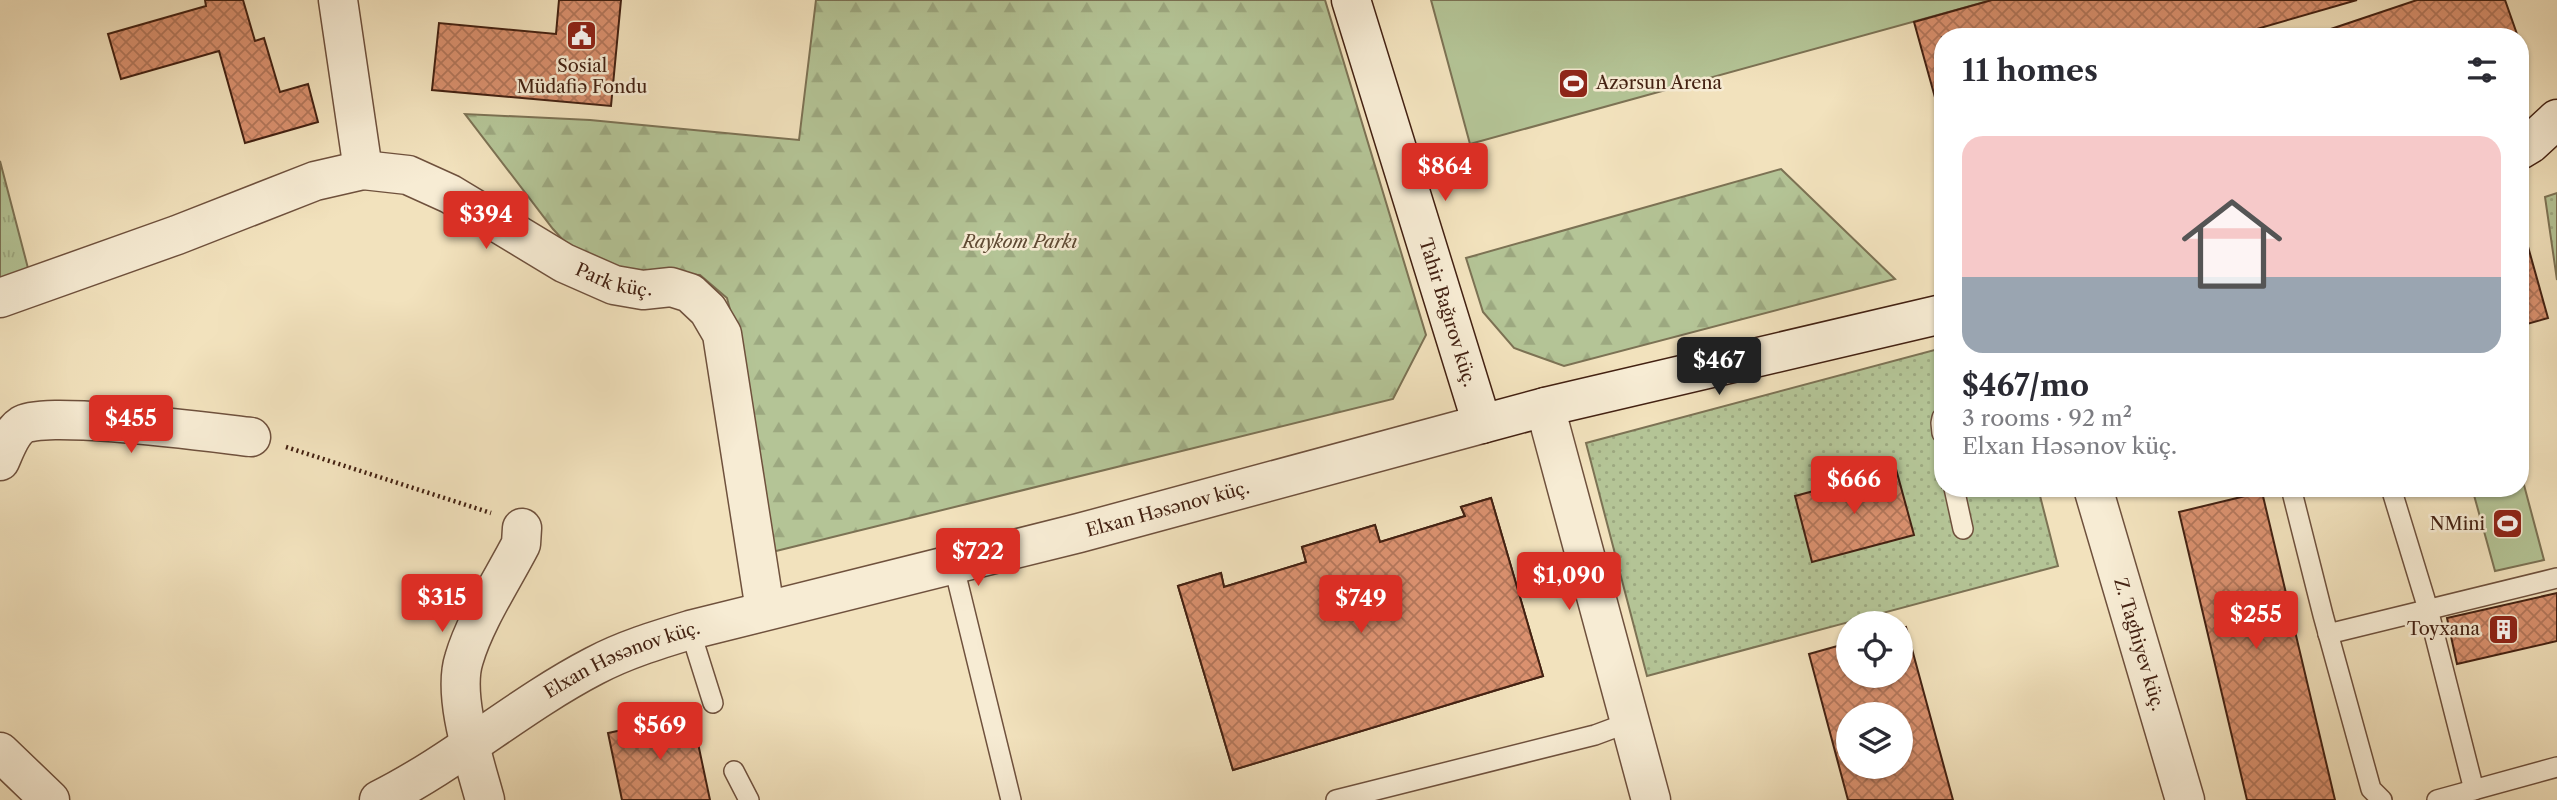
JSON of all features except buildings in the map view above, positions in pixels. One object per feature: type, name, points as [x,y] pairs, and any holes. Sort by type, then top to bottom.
[{"type":"street","points":[[338,0],[363,170]]},
{"type":"street","name":"Tahir Bağırov küç.","points":[[1351,0],[1482,424]]},
{"type":"street","points":[[2529,144],[2556,118]]},
{"type":"street","name":"Park küç.","points":[[0,298],[316,181],[363,170],[408,175],[450,194],[564,263],[614,285],[643,290],[671,287],[690,293],[708,310],[722,334],[765,610]]},
{"type":"street","name":"Elxan Həsənov küç.","points":[[379,800],[415,782],[594,665],[639,646],[690,630],[1079,533],[1545,407],[1934,316]]},
{"type":"street","points":[[1545,407],[1651,800]]},
{"type":"street","points":[[0,461],[10,439],[21,425],[36,419],[73,419],[251,437]]},
{"type":"street","name":"Z. Taghiyev küç.","points":[[2097,497],[2185,800]]},
{"type":"street","points":[[485,800],[470,746],[461,690],[463,660],[521,544],[522,528]]},
{"type":"street","points":[[0,752],[50,800]]},
{"type":"lane","points":[[1956,497],[1963,529]]},
{"type":"lane","points":[[2293,497],[2371,789],[2382,800]]},
{"type":"lane","points":[[2394,497],[2428,609],[2474,790]]},
{"type":"lane","points":[[953,563],[1011,800]]},
{"type":"lane","points":[[2328,634],[2557,578]]},
{"type":"lane","points":[[690,630],[713,703]]},
{"type":"lane","points":[[1336,800],[1595,735],[1630,722]]},
{"type":"lane","points":[[2437,800],[2557,767]]},
{"type":"lane","points":[[734,771],[749,800]]},
{"type":"path","points":[[251,437],[490,513],[522,528]]},
{"type":"green space","name":"Raykom Parkı","points":[[816,0],[1325,0],[1426,335],[1393,399],[768,553],[739,344],[727,298],[700,275],[624,272],[575,253],[553,229],[465,114],[590,120],[799,140]]},
{"type":"green space","name":"Azərsun Arena","points":[[1431,0],[1992,0],[1470,144]]},
{"type":"green space","points":[[0,161],[29,272],[0,280]]},
{"type":"green space","points":[[1781,169],[1895,279],[1564,366],[1514,348],[1483,312],[1466,258]]},
{"type":"green space","points":[[2557,193],[2557,280],[2545,197]]},
{"type":"green space","points":[[1934,350],[1934,497],[2040,497],[2058,566],[1890,611],[1836,611],[1836,625],[1647,676],[1586,443]]},
{"type":"green space","name":"NMini","points":[[2474,497],[2527,497],[2544,560],[2495,571]]},
{"type":"place","name":"Sosial Müdafiə Fondu","points":[[582,35]]},
{"type":"place","name":"Azərsun Arena","points":[[1573,83]]},
{"type":"place","name":"NMini","points":[[2508,524]]},
{"type":"place","name":"Toyxana","points":[[2503,629]]}]
